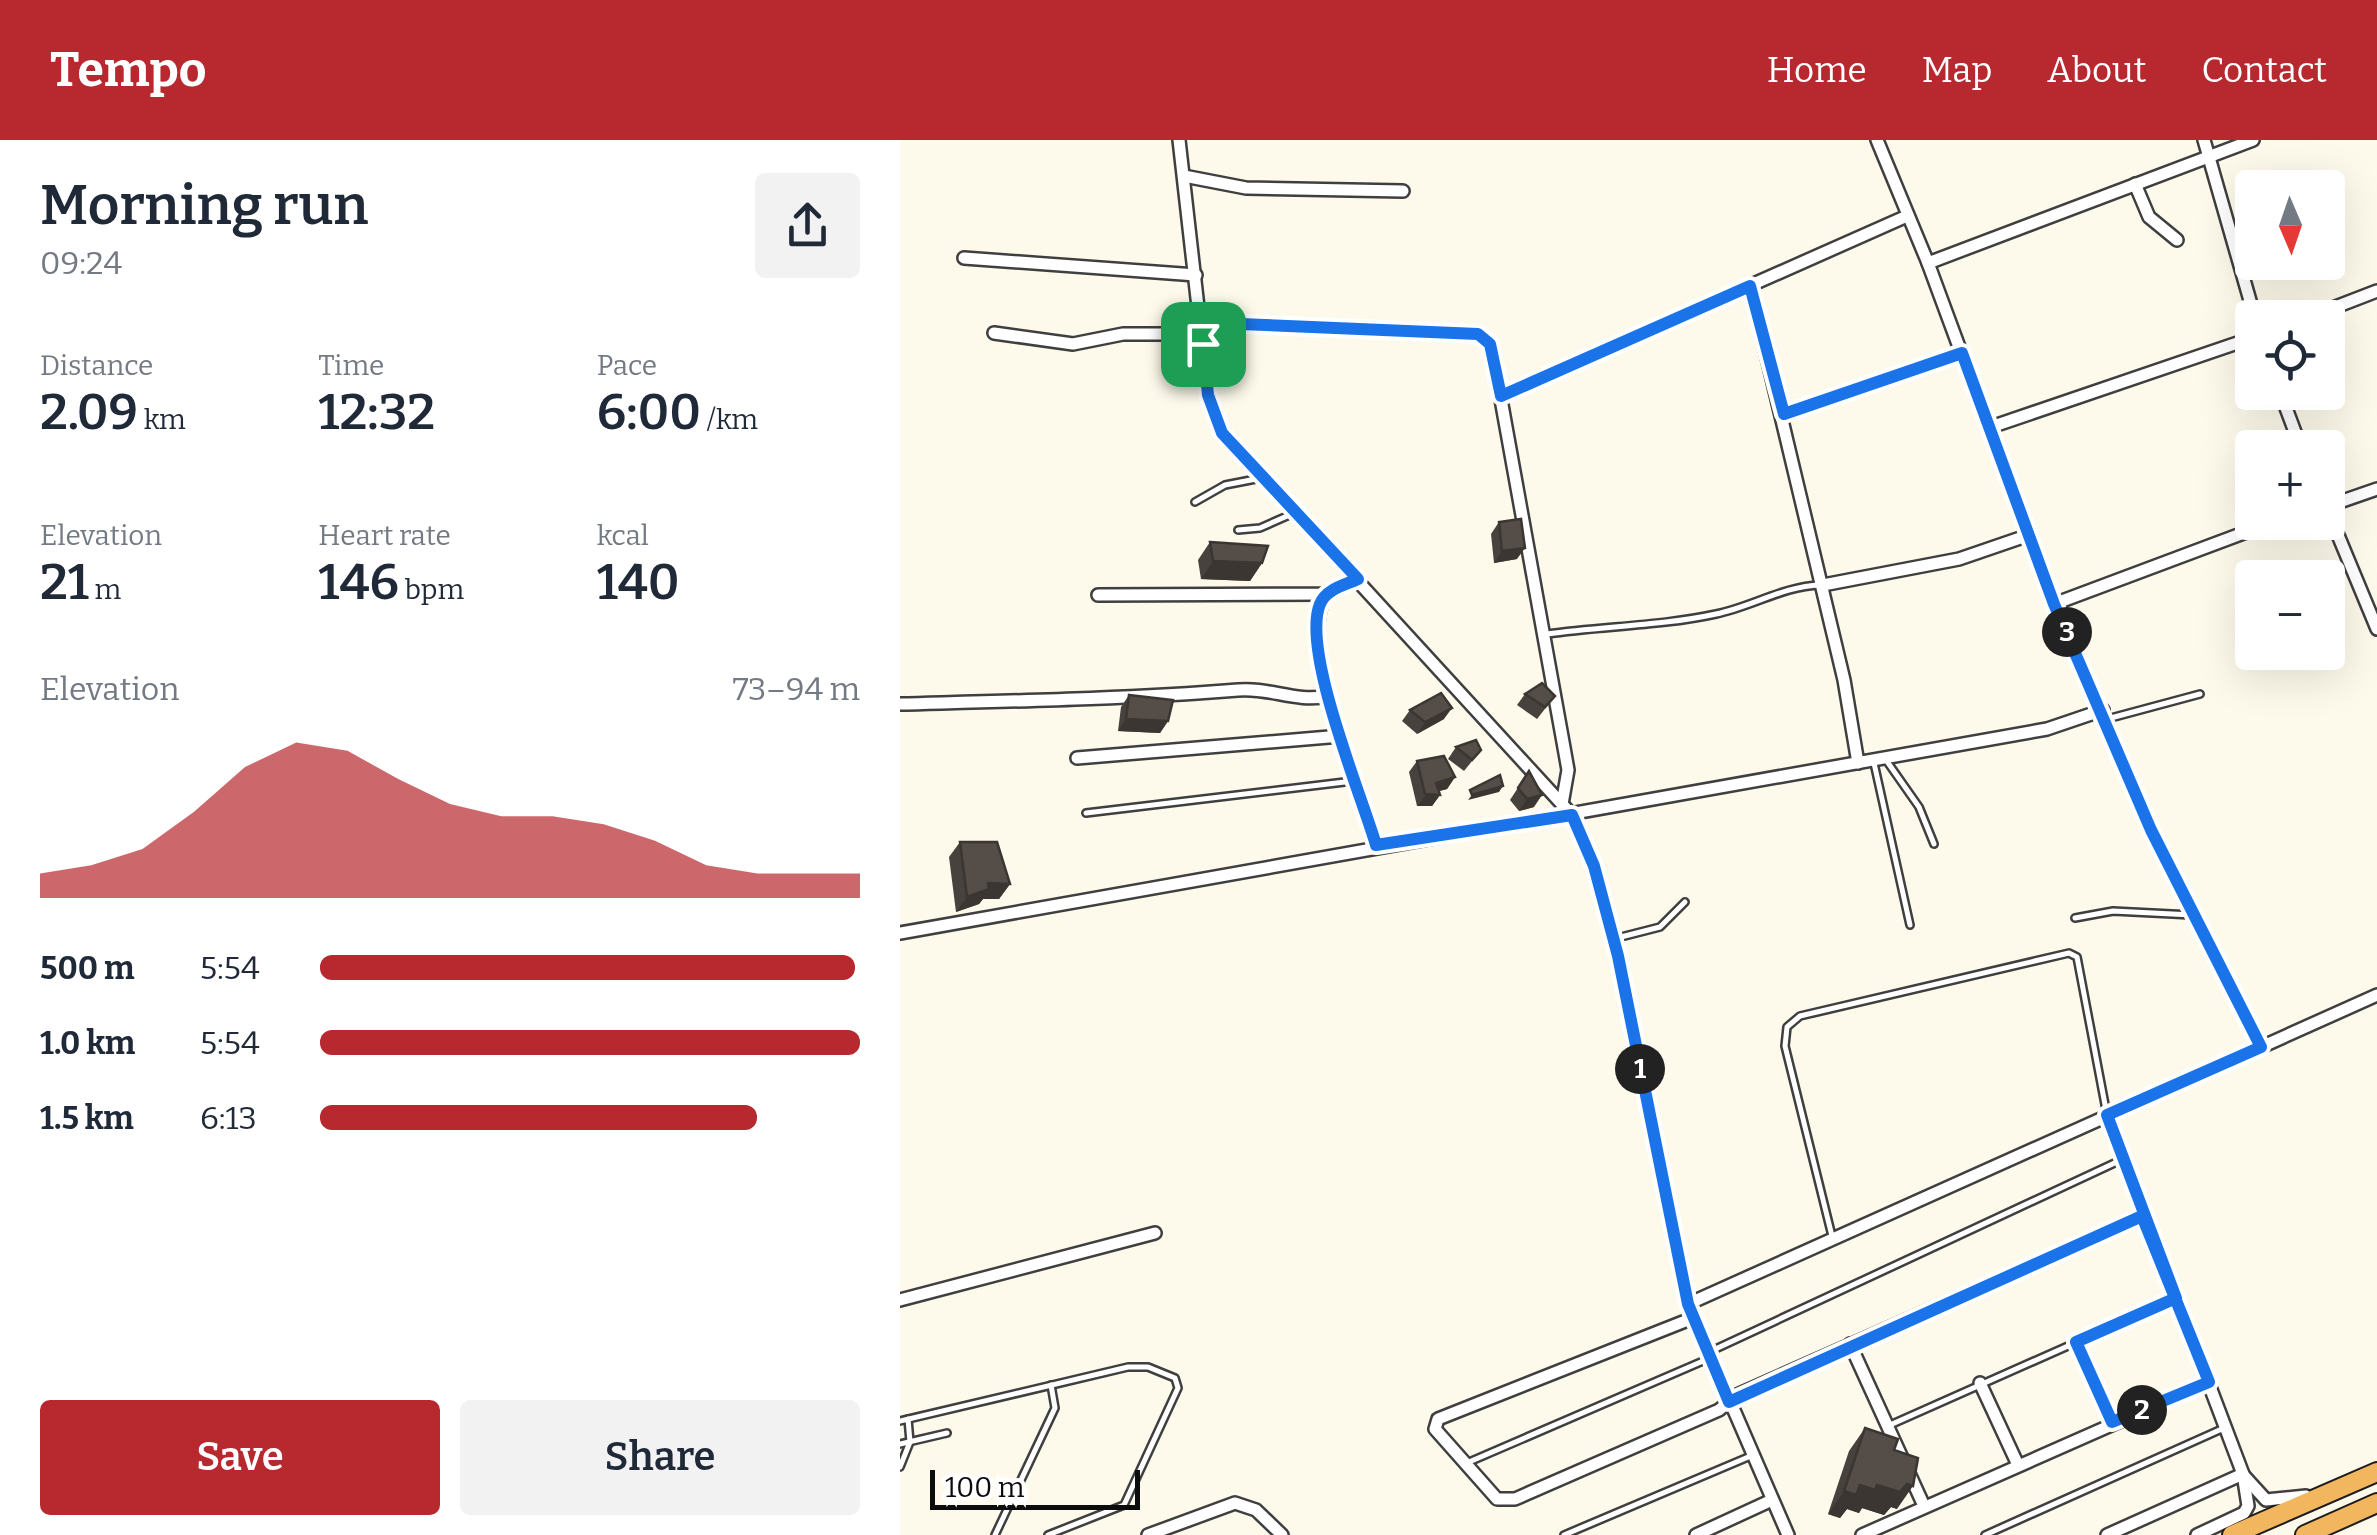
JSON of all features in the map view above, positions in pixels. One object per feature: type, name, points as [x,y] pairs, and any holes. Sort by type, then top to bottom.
[{"type":"highway","points":[[2232,1535],[2377,1472]]},
{"type":"highway","points":[[2305,1535],[2377,1504]]},
{"type":"highway","points":[[2330,1535],[2377,1504]]},
{"type":"street","points":[[1179,140],[1214,414],[1233,450],[1358,579],[1572,815],[1594,866],[1614,939],[1688,1304],[1788,1535]]},
{"type":"street","points":[[1877,140],[1928,263],[2054,604],[2151,830],[2228,990],[2261,1047]]},
{"type":"street","points":[[2204,140],[2250,300]]},
{"type":"street","points":[[1928,263],[2253,140]]},
{"type":"street","points":[[1184,176],[1246,188],[1402,191]]},
{"type":"street","points":[[2135,184],[2150,216],[2177,240]]},
{"type":"street","points":[[1501,396],[1907,216]]},
{"type":"street","points":[[964,258],[1196,276]]},
{"type":"street","points":[[1750,286],[1784,414],[1858,763]]},
{"type":"street","points":[[2345,303],[2377,291]]},
{"type":"street","points":[[994,333],[1073,344],[1123,334],[1223,339],[1240,324],[1478,334],[1490,344],[1501,396],[1568,770],[1562,804]]},
{"type":"street","points":[[1988,428],[2235,344]]},
{"type":"street","points":[[1784,414],[1962,353]]},
{"type":"street","points":[[2345,501],[2377,489]]},
{"type":"street","points":[[1822,586],[1940,563],[2029,535]]},
{"type":"street","points":[[2054,604],[2235,536]]},
{"type":"street","points":[[2341,540],[2377,629]]},
{"type":"street","points":[[1098,595],[1326,594],[1358,579]]},
{"type":"street","points":[[1326,594],[1319,605],[1317,632],[1328,696],[1376,845]]},
{"type":"street","points":[[900,704],[1166,698],[1242,690],[1306,701],[1328,696]]},
{"type":"street","points":[[900,933],[1376,845],[1572,815],[2047,729],[2103,715]]},
{"type":"street","points":[[1076,758],[1342,736]]},
{"type":"street","points":[[1688,1304],[2377,995]]},
{"type":"street","points":[[2107,1115],[2142,1216],[2243,1474],[2248,1506],[2244,1513],[2197,1535]]},
{"type":"street","points":[[1693,1318],[1438,1419],[1438,1434],[1497,1499],[1514,1499],[1850,1344],[2142,1216]]},
{"type":"street","points":[[900,1300],[1155,1234]]},
{"type":"street","points":[[2076,1342],[2112,1422]]},
{"type":"street","points":[[1850,1344],[1924,1506]]},
{"type":"street","points":[[1862,1535],[2209,1382]]},
{"type":"street","points":[[1980,1383],[2018,1465]]},
{"type":"street","points":[[2243,1474],[2266,1500],[2334,1491]]},
{"type":"street","points":[[2108,1535],[2243,1474]]},
{"type":"street","points":[[1696,1535],[1772,1500]]},
{"type":"street","points":[[1148,1535],[1235,1503],[1256,1510],[1282,1535]]},
{"type":"lane","points":[[1195,502],[1226,485],[1261,478]]},
{"type":"lane","points":[[1238,530],[1273,524],[1294,513]]},
{"type":"lane","points":[[1543,634],[1695,619],[1751,606],[1792,588],[1822,586]]},
{"type":"lane","points":[[2103,715],[2200,694]]},
{"type":"lane","points":[[1878,759],[1919,808],[1934,844]]},
{"type":"lane","points":[[1878,759],[1910,925]]},
{"type":"lane","points":[[1086,813],[1356,781]]},
{"type":"lane","points":[[1614,939],[1660,927],[1685,902]]},
{"type":"lane","points":[[2075,918],[2113,911],[2195,916]]},
{"type":"lane","points":[[1832,1239],[1786,1046],[1787,1028],[1800,1016],[2069,953],[2077,957],[2107,1115]]},
{"type":"lane","points":[[1465,1464],[1708,1355],[2124,1159]]},
{"type":"lane","points":[[1888,1426],[2176,1298]]},
{"type":"lane","points":[[900,1467],[910,1442],[904,1420],[1137,1366],[1175,1378],[1179,1384],[1124,1504],[1048,1535]]},
{"type":"lane","points":[[995,1535],[1055,1408],[1051,1385]]},
{"type":"lane","points":[[1985,1535],[2227,1427]]},
{"type":"lane","points":[[900,1444],[947,1433]]},
{"type":"lane","points":[[1564,1535],[1752,1455]]},
{"type":"building","points":[[1521,519],[1525,548],[1502,551],[1499,522]]},
{"type":"building","points":[[1210,542],[1268,546],[1262,563],[1213,561]]},
{"type":"building","points":[[1542,683],[1555,696],[1545,707],[1525,694]]},
{"type":"building","points":[[1441,693],[1452,708],[1425,722],[1410,710]]},
{"type":"building","points":[[1129,695],[1173,700],[1168,721],[1126,719]]},
{"type":"building","points":[[1476,740],[1481,750],[1472,760],[1456,747]]},
{"type":"building","points":[[1444,756],[1455,777],[1436,783],[1440,795],[1425,794],[1417,761]]},
{"type":"building","points":[[1529,771],[1542,795],[1527,799],[1518,788]]},
{"type":"building","points":[[1500,775],[1503,786],[1472,795],[1470,790]]},
{"type":"building","points":[[960,842],[997,842],[1010,884],[988,883],[989,889],[967,897]]},
{"type":"building","points":[[1865,1428],[1898,1439],[1894,1450],[1918,1458],[1913,1486],[1907,1484],[1900,1492],[1877,1485],[1875,1490],[1860,1485],[1856,1495],[1844,1491]]},
{"type":"route","points":[[1203,344],[1208,395],[1233,450],[1358,579],[1326,594],[1319,605],[1318,654],[1376,845],[1572,815],[1594,866],[1618,956],[1688,1304],[1729,1402],[1850,1344],[2142,1216],[2176,1298],[2209,1382],[2112,1422],[2076,1342],[2176,1298],[2107,1115],[2261,1047],[2228,990],[2151,830],[2103,710],[2054,604],[1962,353],[1784,414],[1750,286],[1501,396],[1490,344],[1478,334],[1240,324],[1223,339],[1203,344]]}]
